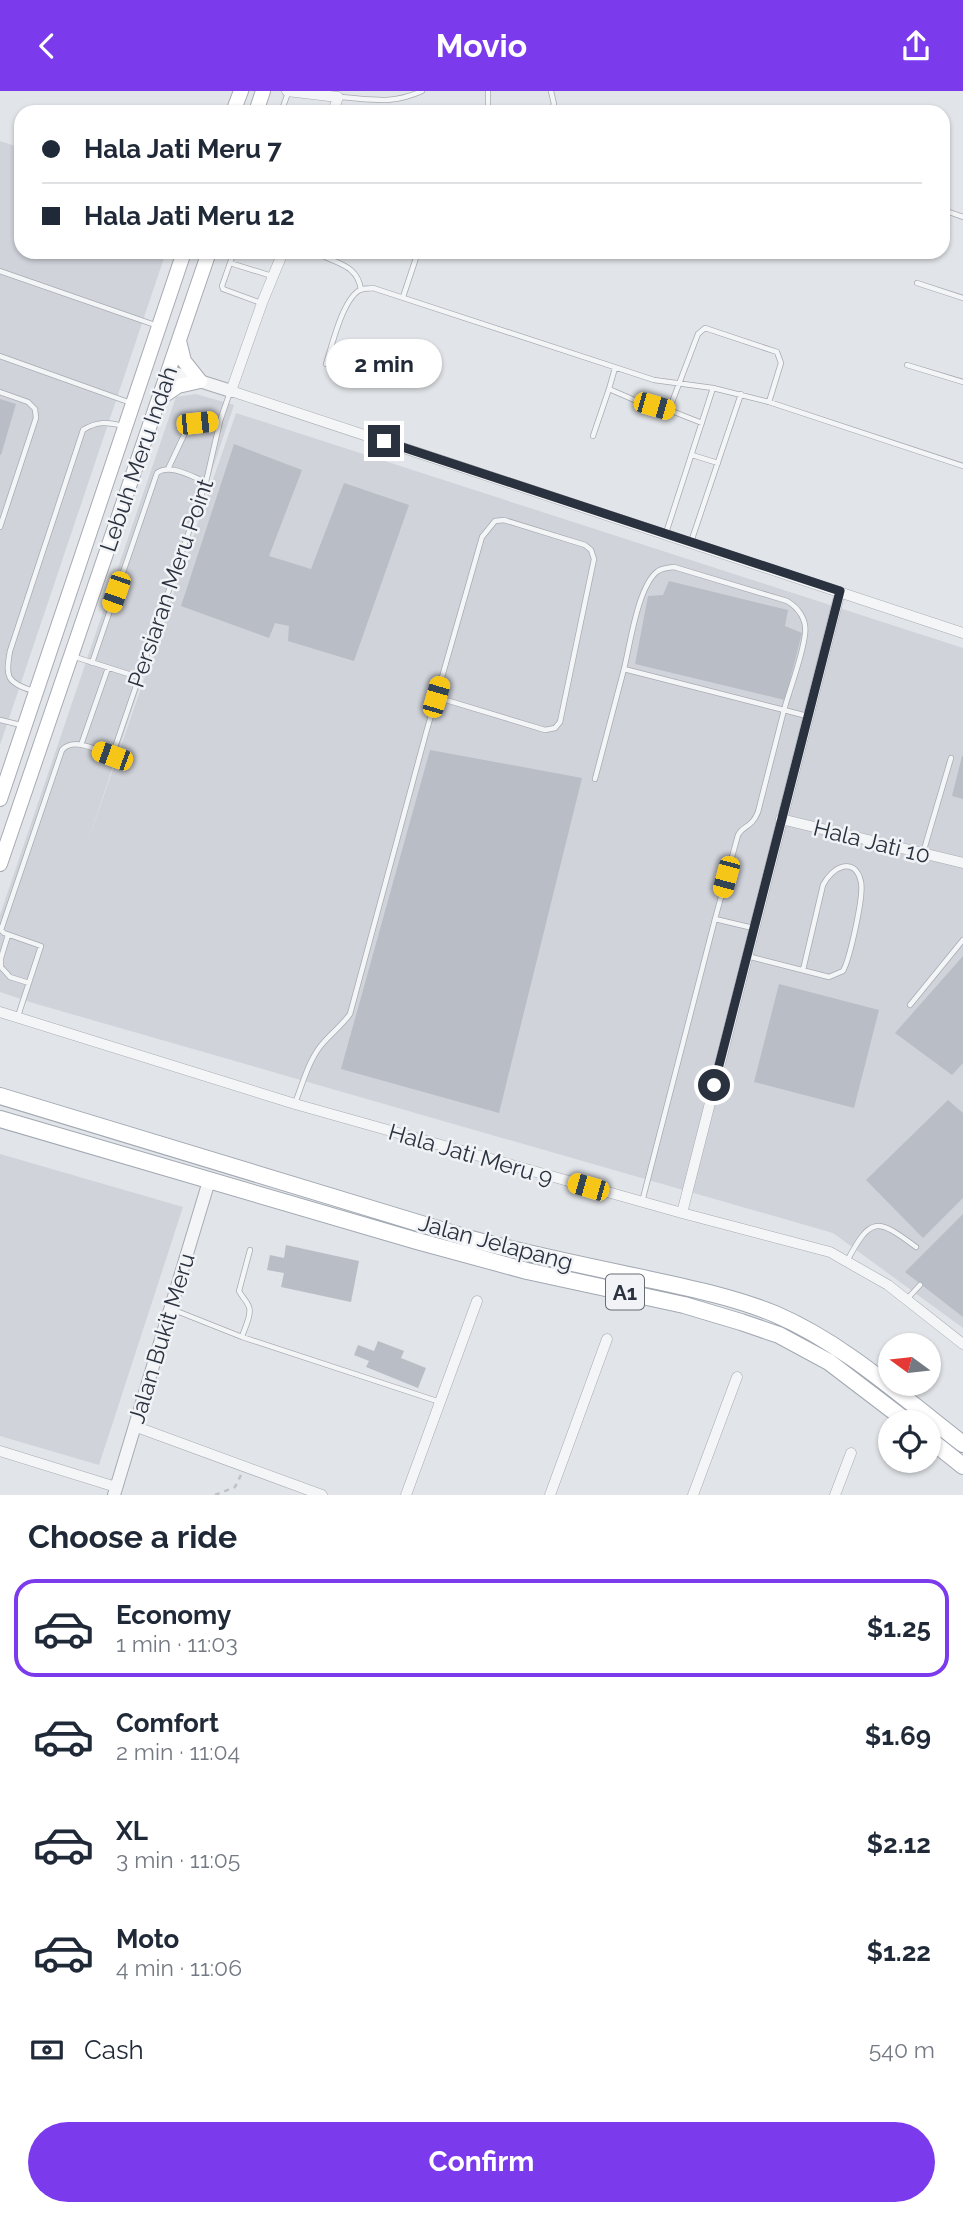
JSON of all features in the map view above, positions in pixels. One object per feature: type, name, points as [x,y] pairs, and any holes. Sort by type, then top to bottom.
[{"type":"main road","name":"Lebuh Meru Indah","points":[[0,799],[182,259]]},
{"type":"main road","name":"Lebuh Meru Indah","points":[[0,864],[207,259]]},
{"type":"main road","points":[[168,370],[161,363],[158,352],[174,282]]},
{"type":"main road","points":[[158,400],[178,386],[200,381],[184,361],[179,338]]},
{"type":"main road","points":[[131,407],[152,376],[168,370]]},
{"type":"main road","name":"Jalan Jelapang","points":[[0,1096],[525,1254],[688,1288],[766,1311],[843,1351],[963,1444]]},
{"type":"main road","name":"Jalan Jelapang","points":[[0,1119],[527,1271],[684,1305],[767,1331],[829,1362],[892,1410]]},
{"type":"main road","points":[[170,1148],[200,1163],[209,1181],[227,1172],[254,1173]]},
{"type":"main road","points":[[941,1449],[963,1466]]},
{"type":"street","points":[[288,91],[338,97],[335,105]]},
{"type":"street","name":"Persiaran Meru Point","points":[[231,391],[280,259]]},
{"type":"street","points":[[168,370],[963,633]]},
{"type":"street","points":[[682,1213],[840,591]]},
{"type":"street","name":"Hala Jati 10","points":[[781,820],[963,863]]},
{"type":"street","name":"Hala Jati Meru 9","points":[[0,1012],[295,1104],[830,1252],[888,1285],[963,1344]]},
{"type":"street","name":"Jalan Bukit Meru","points":[[115,1491],[209,1181]]},
{"type":"street","points":[[406,1495],[477,1301]]},
{"type":"street","points":[[550,1495],[607,1339]]},
{"type":"street","points":[[693,1495],[737,1377]]},
{"type":"street","points":[[134,1426],[322,1495]]},
{"type":"street","points":[[0,1451],[115,1491]]},
{"type":"street","points":[[835,1495],[851,1453]]},
{"type":"lane","points":[[338,97],[392,101],[403,100],[422,91]]},
{"type":"lane","points":[[231,259],[223,289],[262,303]]},
{"type":"lane","points":[[329,259],[354,270],[360,279],[361,289]]},
{"type":"lane","points":[[403,297],[416,259]]},
{"type":"lane","points":[[230,263],[274,277]]},
{"type":"lane","points":[[0,271],[158,326]]},
{"type":"lane","points":[[917,283],[963,298]]},
{"type":"lane","points":[[326,364],[344,311],[352,297],[361,289],[373,288],[654,380],[741,394],[963,465]]},
{"type":"lane","points":[[669,410],[702,328],[710,328],[777,352],[781,363],[769,402]]},
{"type":"lane","points":[[0,356],[131,407]]},
{"type":"lane","points":[[907,365],[963,382]]},
{"type":"lane","points":[[593,436],[615,367]]},
{"type":"lane","points":[[666,533],[712,388]]},
{"type":"lane","points":[[609,389],[702,423]]},
{"type":"lane","name":"Persiaran Meru Point","points":[[81,745],[112,756],[206,482],[220,421],[231,391]]},
{"type":"lane","points":[[0,392],[28,402],[35,409],[36,418],[0,527]]},
{"type":"lane","points":[[691,543],[741,394]]},
{"type":"lane","points":[[168,468],[185,433],[197,423],[220,421]]},
{"type":"lane","points":[[37,692],[13,685],[7,667],[18,625],[83,430],[93,424],[105,422],[124,426]]},
{"type":"lane","points":[[692,455],[719,463]]},
{"type":"lane","points":[[92,663],[157,473],[168,468],[206,482]]},
{"type":"lane","points":[[295,1104],[313,1058],[323,1043],[351,1014],[436,697],[482,537],[495,521],[504,520],[585,545],[592,550],[594,559],[561,722],[555,728],[545,730],[436,697]]},
{"type":"lane","points":[[595,779],[643,591],[656,572],[674,567],[787,601],[795,606],[802,616],[806,634],[758,812],[753,824],[738,835],[642,1202]]},
{"type":"lane","points":[[71,656],[138,677]]},
{"type":"lane","points":[[17,1017],[41,945],[3,933],[2,929],[62,750],[67,744],[81,745],[108,668]]},
{"type":"lane","points":[[624,669],[808,716]]},
{"type":"lane","points":[[0,720],[25,726]]},
{"type":"lane","points":[[923,854],[951,758]]},
{"type":"lane","points":[[747,956],[829,977],[844,971],[861,902],[861,881],[854,869],[846,866],[835,868],[828,874],[803,969]]},
{"type":"lane","points":[[715,919],[754,928]]},
{"type":"lane","points":[[8,935],[1,967],[10,977],[29,983]]},
{"type":"lane","points":[[910,1005],[963,940]]},
{"type":"lane","points":[[847,1261],[860,1237],[867,1229],[876,1226],[895,1231],[916,1247]]},
{"type":"lane","points":[[242,1337],[250,1311],[239,1291],[250,1251]]},
{"type":"lane","points":[[906,1300],[920,1285]]},
{"type":"lane","points":[[170,1309],[242,1337],[441,1402]]},
{"type":"path","points":[[215,1495],[235,1486],[245,1467]]},
{"type":"shaded area","points":[[0,141],[14,146],[14,259],[164,259],[0,745]]},
{"type":"shaded area","points":[[196,394],[234,405],[85,850],[236,413],[963,648],[963,1328],[833,1233],[0,992],[0,915],[176,397]]},
{"type":"shaded area","points":[[0,1154],[183,1207],[99,1465],[0,1436]]},
{"type":"building","points":[[0,399],[16,404],[1,455],[0,455]]},
{"type":"building","points":[[234,444],[302,470],[269,556],[311,569],[344,483],[409,505],[354,661],[288,641],[289,626],[275,623],[269,638],[181,606]]},
{"type":"building","points":[[669,581],[788,610],[785,626],[802,633],[785,700],[635,664],[648,596],[663,595]]},
{"type":"building","points":[[430,750],[582,778],[499,1113],[341,1069]]},
{"type":"building","points":[[963,756],[963,799],[952,796]]},
{"type":"building","points":[[963,956],[963,1063],[952,1075],[895,1033]]},
{"type":"building","points":[[779,984],[879,1010],[854,1108],[754,1082]]},
{"type":"building","points":[[948,1100],[963,1113],[963,1198],[923,1238],[866,1180]]},
{"type":"building","points":[[963,1214],[963,1317],[905,1272]]},
{"type":"building","points":[[286,1245],[359,1261],[351,1302],[281,1287],[284,1273],[267,1270],[270,1255],[284,1258]]},
{"type":"building","points":[[378,1341],[404,1351],[401,1358],[426,1368],[418,1388],[366,1367],[369,1361],[354,1355],[358,1345],[374,1351]]},
{"type":"route","points":[[384,441],[840,591],[714,1085]]}]
